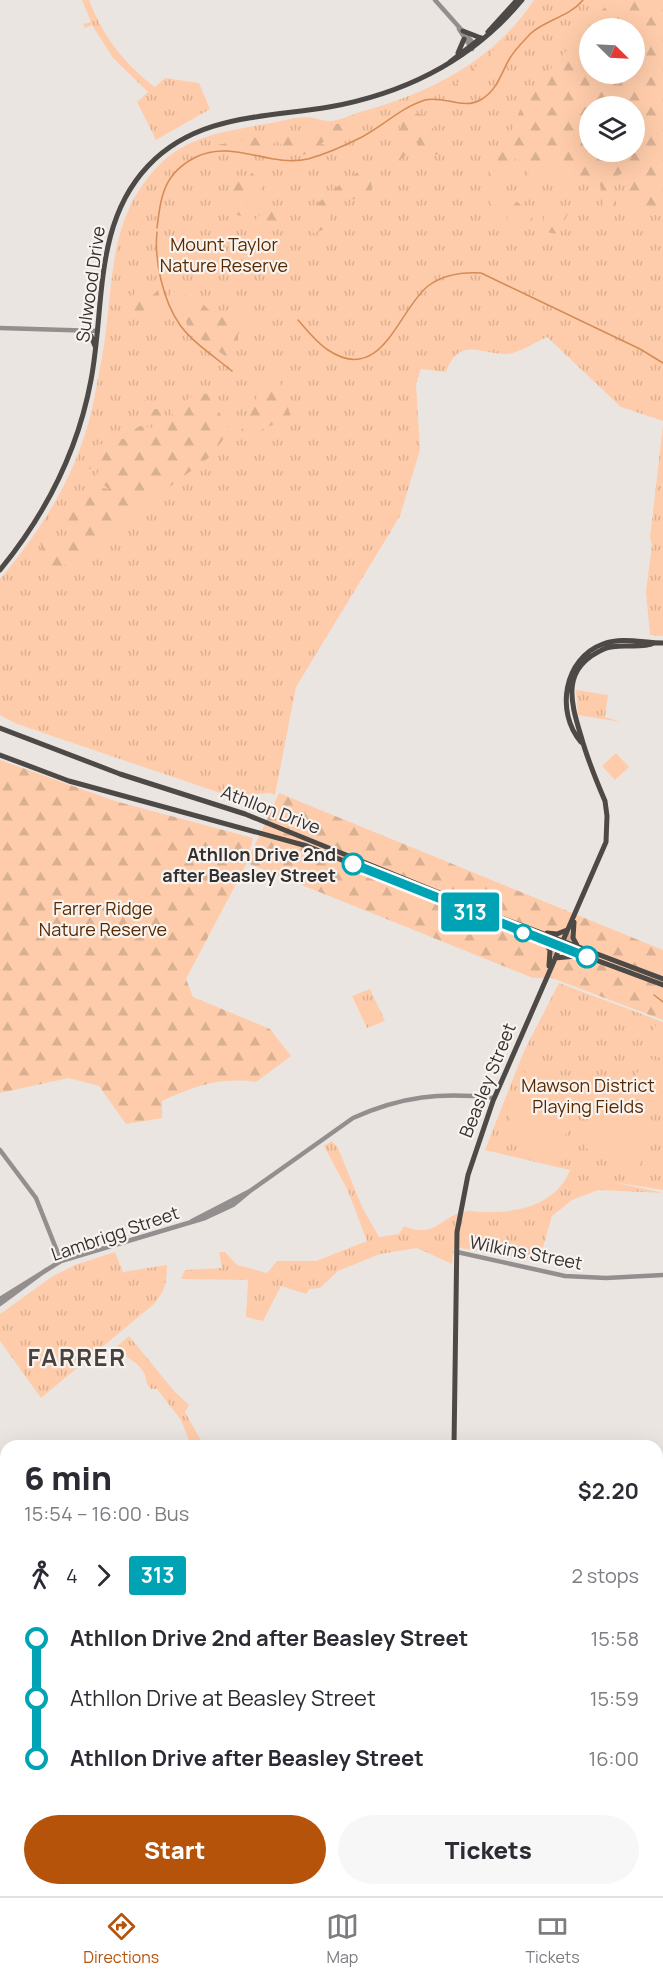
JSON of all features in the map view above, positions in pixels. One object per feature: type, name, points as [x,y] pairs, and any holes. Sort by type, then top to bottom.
[{"type":"main road","name":"Sulwood Drive","points":[[447,65],[473,46],[517,0]]},
{"type":"main road","name":"Sulwood Drive","points":[[0,570],[40,514],[60,476],[82,414],[96,347],[105,261],[114,220],[133,184],[164,152],[190,135],[220,123],[252,116],[326,108],[369,98],[400,87],[447,65],[473,46],[522,0]]},
{"type":"main road","points":[[461,30],[481,38]]},
{"type":"main road","points":[[453,59],[464,39]]},
{"type":"main road","points":[[84,330],[91,336],[96,347]]},
{"type":"main road","name":"Beasley Street","points":[[454,1440],[457,1232],[469,1171],[493,1100],[600,858],[607,829],[605,801],[574,730],[565,703],[568,684],[578,662],[596,647],[620,641],[663,643]]},
{"type":"main road","name":"Athllon Drive","points":[[0,728],[120,774],[245,814],[539,932],[587,957],[663,984]]},
{"type":"main road","name":"Athllon Drive","points":[[0,755],[69,781],[307,846],[544,941],[579,947],[663,979]]},
{"type":"main road","points":[[575,914],[573,938],[579,947]]},
{"type":"main road","points":[[539,932],[557,934],[569,928]]},
{"type":"main road","points":[[544,941],[550,950],[547,977]]},
{"type":"main road","points":[[555,958],[574,955],[587,957]]},
{"type":"street","points":[[435,0],[473,46]]},
{"type":"street","points":[[461,30],[464,39],[473,46]]},
{"type":"street","points":[[0,328],[98,331]]},
{"type":"street","name":"Lambrigg Street","points":[[0,1302],[61,1261],[192,1221],[250,1191],[353,1118],[368,1111],[397,1101],[418,1097],[441,1095],[493,1100]]},
{"type":"street","points":[[0,1150],[36,1198],[61,1261]]},
{"type":"street","name":"Wilkins Street","points":[[456,1252],[565,1276],[606,1278],[663,1275]]},
{"type":"green space","points":[[82,0],[89,0],[108,37],[124,59],[144,78],[155,87],[165,78],[199,83],[210,109],[156,140],[137,102],[148,92],[113,58],[92,25],[85,28],[83,24],[91,22]]},
{"type":"green space","name":"Mount Taylor Nature Reserve","points":[[534,0],[663,0],[663,421],[621,407],[547,337],[522,350],[507,354],[465,350],[458,354],[446,372],[421,369],[416,384],[420,450],[400,516],[296,687],[275,795],[269,793],[229,796],[17,724],[0,715],[0,579],[45,519],[69,476],[87,430],[105,338],[117,244],[132,202],[145,181],[162,162],[186,145],[200,139],[242,128],[298,118],[337,120],[385,105],[434,85],[458,72],[500,41]]},
{"type":"green space","points":[[611,0],[663,0],[663,207],[656,215],[627,211],[625,171],[613,179],[616,202],[614,222],[605,218],[600,185],[576,182],[571,179],[556,184],[558,170],[548,164],[541,182],[530,180],[524,153],[511,162],[508,178],[487,183],[492,156],[508,139],[525,98],[579,36],[579,84],[645,84],[645,18],[595,18]]},
{"type":"green space","points":[[507,38],[495,65],[478,86],[461,96],[448,92]]},
{"type":"green space","points":[[412,113],[425,115],[432,124],[440,154],[423,156],[413,132],[406,155],[397,162],[391,156],[392,141],[383,129],[389,126],[401,128],[400,120]]},
{"type":"green space","points":[[350,122],[358,130],[338,140],[335,131],[321,144],[326,145],[304,155],[292,155],[276,140],[268,151],[217,145],[279,133],[299,134],[323,126]]},
{"type":"green space","points":[[370,165],[372,194],[351,200],[344,189],[343,198],[331,211],[329,228],[313,233],[313,207],[348,178]]},
{"type":"green space","points":[[251,172],[262,183],[259,196],[247,198],[244,217],[231,213],[228,188]]},
{"type":"green space","points":[[489,189],[497,189],[502,197],[519,203],[525,212],[533,212],[532,221],[508,222],[506,211],[495,211],[490,205]]},
{"type":"green space","points":[[277,206],[284,219],[281,226],[269,227],[255,220],[262,213]]},
{"type":"green space","points":[[543,212],[568,214],[557,234],[546,232]]},
{"type":"green space","points":[[142,283],[146,295],[152,296],[158,290],[163,309],[157,313],[126,313],[119,304],[131,299]]},
{"type":"green space","points":[[170,290],[200,301],[211,312],[241,313],[251,323],[238,334],[238,350],[228,358],[188,330],[184,311],[172,302]]},
{"type":"green space","points":[[270,370],[278,376],[291,417],[244,437],[240,433]]},
{"type":"green space","points":[[197,393],[208,394],[230,430],[211,456],[50,576],[44,571],[40,538],[62,544],[71,524],[59,519],[95,487],[109,489],[95,479],[101,466],[89,469],[98,444],[106,445],[114,438],[132,440],[133,430],[140,426],[154,428],[156,421],[144,420],[144,399],[150,401],[155,409],[164,410],[167,421],[176,421],[171,411]]},
{"type":"green space","points":[[663,425],[663,636],[650,635],[646,592]]},
{"type":"green space","points":[[576,690],[608,695],[605,717],[621,722],[578,715]]},
{"type":"green space","points":[[616,753],[629,767],[615,780],[602,766]]},
{"type":"green space","name":"Farrer Ridge Nature Reserve","points":[[0,760],[115,801],[253,838],[247,862],[279,793],[663,950],[663,1020],[552,978],[533,978],[247,863],[186,979],[193,997],[270,1029],[291,1056],[256,1082],[230,1081],[197,1087],[162,1101],[162,1118],[126,1124],[99,1086],[69,1078],[0,1093]]},
{"type":"green space","name":"Mawson District Playing Fields","points":[[559,983],[663,1022],[663,1190],[613,1182],[663,1193],[598,1190],[572,1200],[552,1216],[539,1261],[454,1247],[452,1264],[417,1248],[380,1254],[338,1271],[320,1288],[310,1289],[306,1294],[281,1286],[263,1321],[246,1317],[248,1280],[181,1279],[185,1270],[222,1268],[219,1252],[225,1252],[237,1265],[267,1273],[277,1261],[316,1261],[367,1241],[348,1191],[324,1146],[332,1141],[338,1148],[363,1209],[379,1237],[399,1234],[404,1226],[415,1230],[431,1228],[458,1213],[467,1211],[494,1212],[521,1209],[555,1192],[564,1182],[570,1170],[485,1150],[524,1051]]},
{"type":"green space","points":[[370,989],[385,1021],[367,1028],[352,996]]},
{"type":"green space","points":[[657,1022],[663,1025],[663,1059],[645,1052]]},
{"type":"green space","points":[[644,1056],[663,1064],[663,1099],[632,1086]]},
{"type":"green space","points":[[529,1064],[581,1084],[573,1104],[572,1124],[565,1135],[556,1142],[549,1158],[505,1141],[511,1125],[509,1105]]},
{"type":"green space","points":[[605,1101],[657,1122],[638,1170],[586,1148]]},
{"type":"green space","points":[[115,1252],[123,1272],[167,1265],[166,1281],[161,1295],[154,1304],[41,1398],[0,1341],[0,1314],[53,1276],[75,1265]]},
{"type":"green space","points":[[129,1336],[174,1391],[189,1405],[185,1412],[201,1440],[189,1440],[181,1420],[157,1389],[149,1387],[140,1367],[114,1349]]},
{"type":"waterway","points":[[157,228],[160,205],[166,186],[177,170],[196,157],[210,152],[224,151],[280,160],[308,159],[370,133],[408,107],[425,100],[440,99],[468,104],[475,102],[492,90],[512,55],[530,34],[571,11],[583,0]]},
{"type":"waterway","points":[[157,232],[158,267],[164,292],[174,315],[191,337],[232,371]]},
{"type":"waterway","points":[[298,320],[328,350],[347,359],[362,359],[375,352],[387,341],[417,297],[428,286],[453,275],[481,273],[640,349],[663,363]]},
{"type":"waterway","points":[[654,995],[663,1002]]},
{"type":"bus line","name":"313","points":[[353,864],[587,957]]},
{"type":"place","name":"Athllon Drive 2nd after Beasley Street","points":[[353,864]]},
{"type":"district","name":"FARRER","points":[[77,1356]]}]
